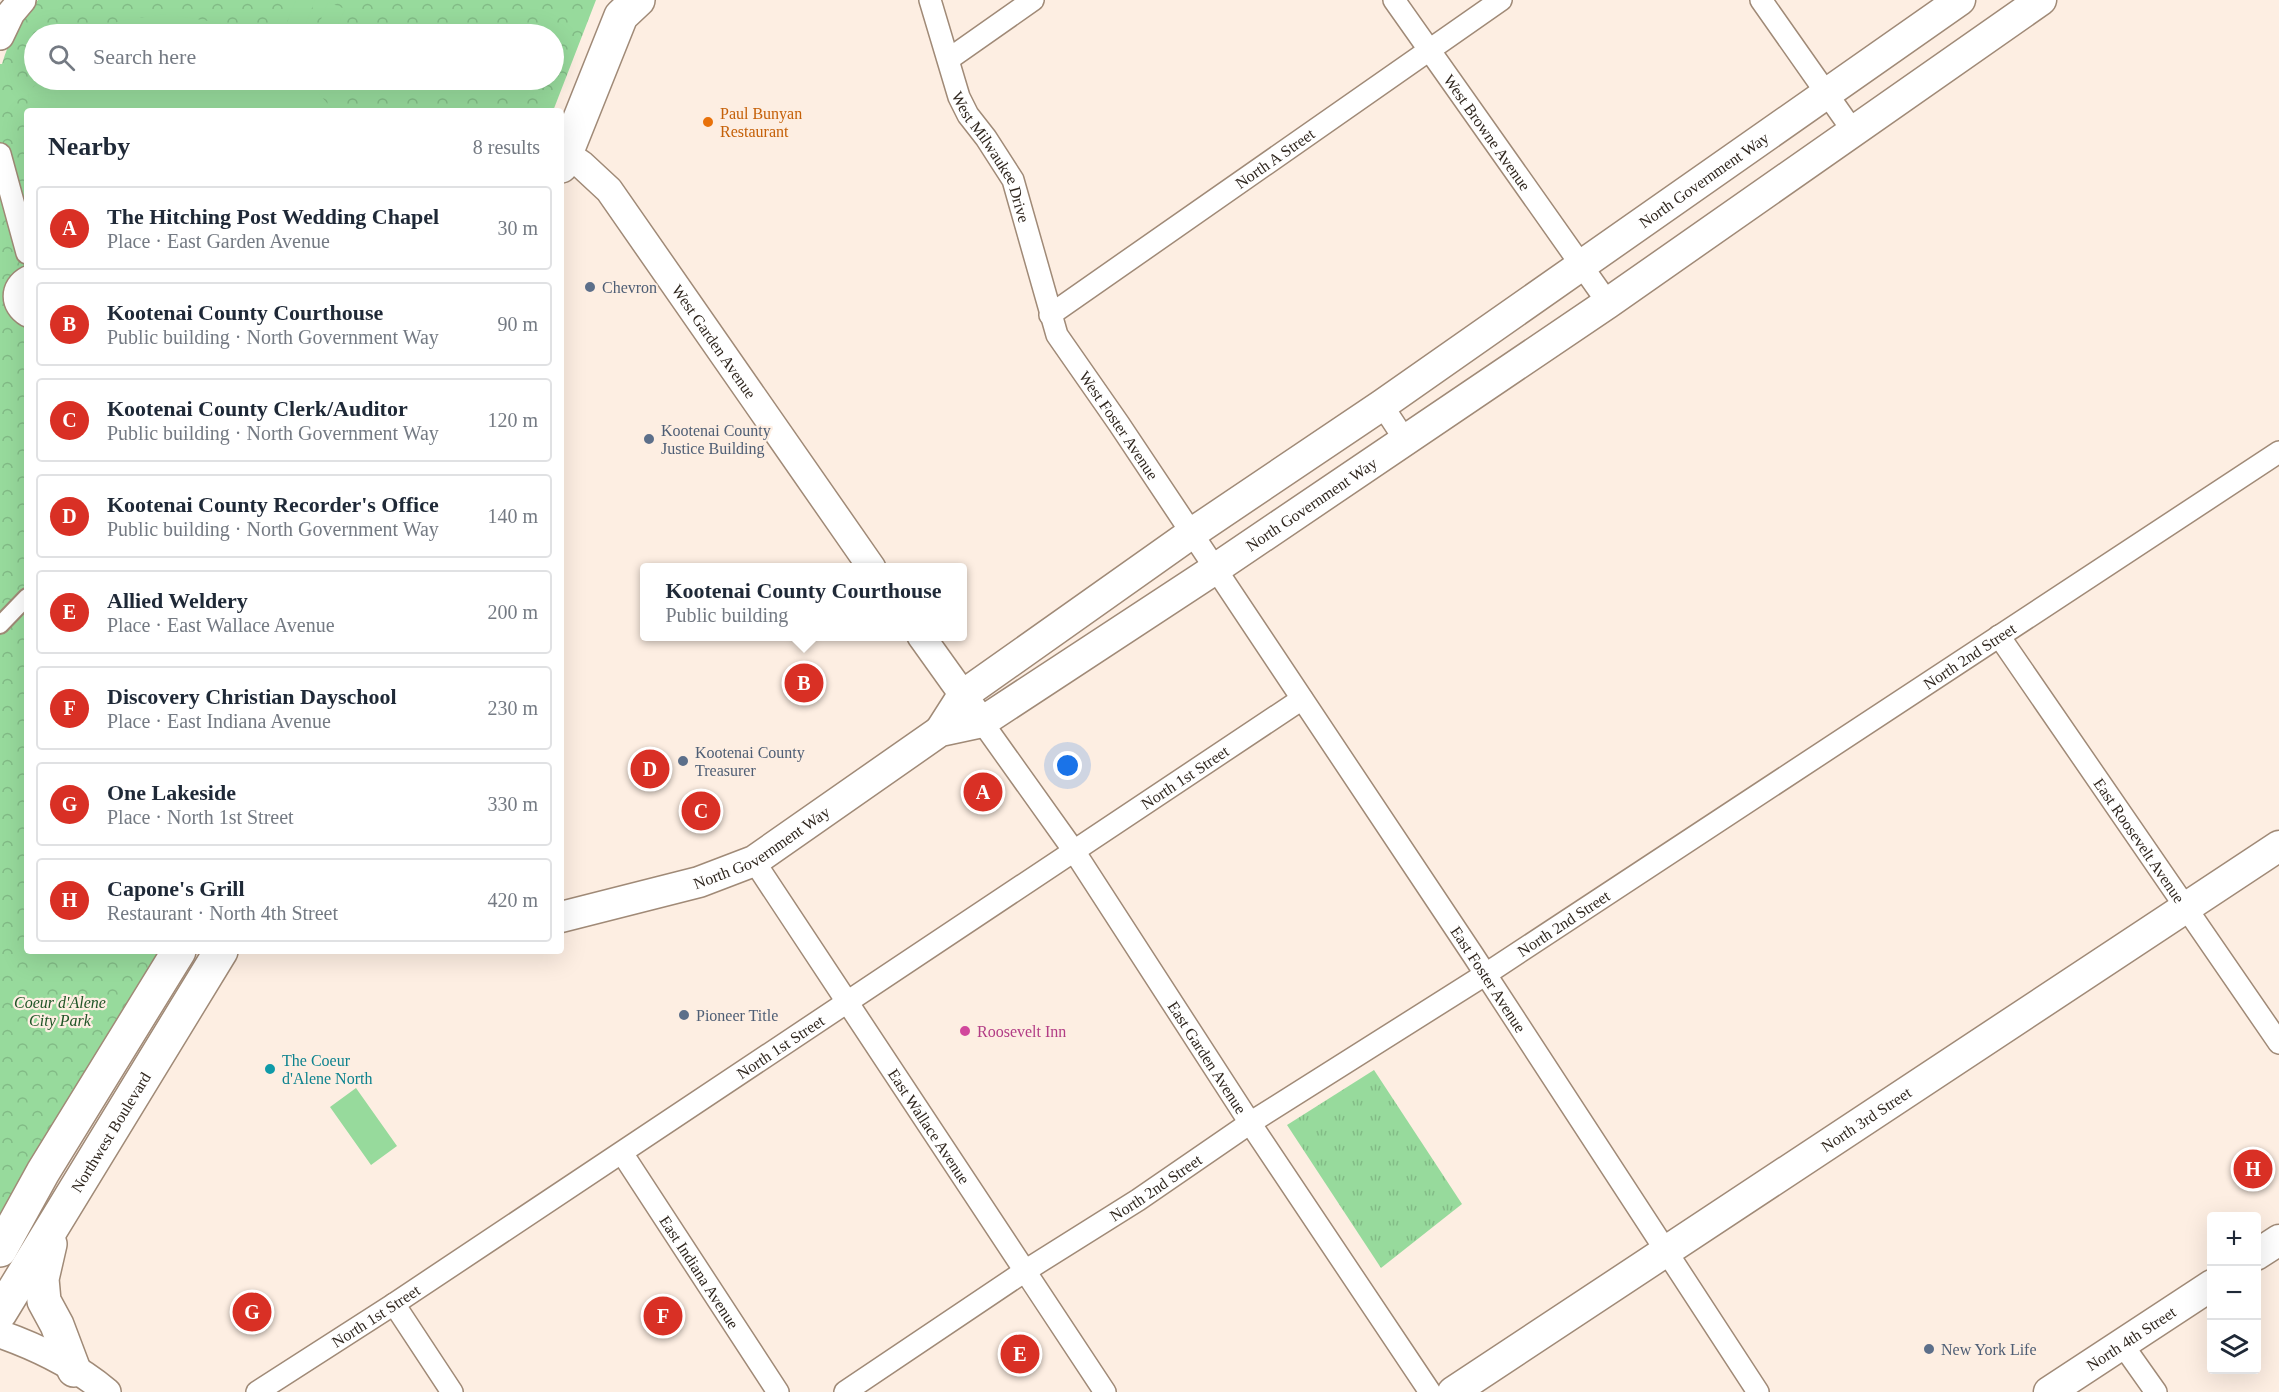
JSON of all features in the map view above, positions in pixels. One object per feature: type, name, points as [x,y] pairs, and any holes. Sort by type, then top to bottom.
[{"type":"main road","name":"North Government Way","points":[[564,916],[699,882],[754,861],[940,731],[963,695],[1192,533],[1382,405],[1960,0]]},
{"type":"main road","name":"North Government Way","points":[[940,731],[982,722],[1215,569],[1608,303],[2041,0]]},
{"type":"main road","points":[[564,158],[627,5]]},
{"type":"main road","name":"North 3rd Street","points":[[1453,1392],[1667,1253],[2279,846]]},
{"type":"main road","points":[[0,1250],[43,1172],[177,954]]},
{"type":"main road","name":"Northwest Boulevard","points":[[0,1313],[219,954]]},
{"type":"main road","points":[[60,1214],[48,1250],[42,1279],[44,1301],[57,1325],[74,1370]]},
{"type":"main road","points":[[2261,1252],[2279,1240]]},
{"type":"main road","name":"North 4th Street","points":[[2049,1392],[2207,1288]]},
{"type":"street","points":[[0,36],[11,13],[22,0]]},
{"type":"street","name":"West Milwaukee Drive","points":[[930,0],[959,97],[968,115],[1013,180],[1050,315]]},
{"type":"street","points":[[949,59],[1033,0]]},
{"type":"street","name":"West Browne Avenue","points":[[1394,0],[1580,266]]},
{"type":"street","name":"North A Street","points":[[1050,315],[1501,0]]},
{"type":"street","points":[[1761,0],[1853,131]]},
{"type":"street","points":[[0,154],[24,242]]},
{"type":"street","name":"West Garden Avenue","points":[[564,160],[581,164],[609,190],[869,563]]},
{"type":"street","points":[[1580,266],[1608,303]]},
{"type":"street","points":[[24,279],[20,281],[14,293],[16,306],[24,313]]},
{"type":"street","name":"West Foster Avenue","points":[[1050,315],[1057,335],[1066,350],[1192,533]]},
{"type":"street","points":[[1382,405],[1405,440]]},
{"type":"street","name":"North 2nd Street","points":[[845,1392],[1025,1271],[1138,1200],[1250,1123],[1486,974],[2279,452]]},
{"type":"street","points":[[1192,533],[1215,569]]},
{"type":"street","name":"East Foster Avenue","points":[[1215,569],[1486,974],[1758,1392]]},
{"type":"street","points":[[0,626],[24,600]]},
{"type":"street","name":"East Roosevelt Avenue","points":[[1999,636],[2279,1043]]},
{"type":"street","points":[[925,641],[982,722]]},
{"type":"street","name":"North 1st Street","points":[[257,1392],[394,1304],[1302,699]]},
{"type":"street","name":"East Garden Avenue","points":[[982,722],[1074,851],[1250,1123],[1430,1392]]},
{"type":"street","name":"East Wallace Avenue","points":[[754,861],[1105,1392]]},
{"type":"street","name":"East Indiana Avenue","points":[[621,1153],[778,1392]]},
{"type":"street","points":[[394,1304],[452,1392]]},
{"type":"street","points":[[0,1334],[18,1340],[74,1370],[107,1392]]},
{"type":"street","points":[[2122,1344],[2156,1392]]},
{"type":"green space","name":"Coeur d'Alene City Park","points":[[38,0],[596,0],[564,83],[564,24],[24,24],[24,90],[561,90],[554,108],[24,108],[24,954],[165,954],[0,1230],[0,64],[21,22]]},
{"type":"green space","points":[[296,0],[315,0],[306,24],[286,24]]},
{"type":"green space","points":[[328,2],[345,9],[338,24],[319,24]]},
{"type":"green space","points":[[165,14],[227,24],[113,24],[119,21]]},
{"type":"green space","points":[[316,90],[331,108],[27,108],[29,91]]},
{"type":"green space","points":[[1374,1070],[1462,1204],[1381,1268],[1287,1125]]},
{"type":"green space","points":[[356,1088],[397,1146],[371,1165],[330,1107]]},
{"type":"place","name":"Paul Bunyan Restaurant","points":[[708,122]]},
{"type":"place","name":"Chevron","points":[[590,287]]},
{"type":"place","name":"Kootenai County Justice Building","points":[[649,439]]},
{"type":"place","name":"Kootenai County Courthouse","points":[[804,683]]},
{"type":"place","name":"Kootenai County Treasurer","points":[[683,761]]},
{"type":"place","name":"Kootenai County Recorder's Office","points":[[650,769]]},
{"type":"place","name":"The Hitching Post Wedding Chapel","points":[[983,792]]},
{"type":"place","name":"Kootenai County Clerk/Auditor","points":[[701,811]]},
{"type":"place","name":"Pioneer Title","points":[[684,1015]]},
{"type":"place","name":"Roosevelt Inn","points":[[965,1031]]},
{"type":"place","name":"The Coeur d'Alene North","points":[[270,1069]]},
{"type":"place","name":"Capone's Grill","points":[[2253,1169]]},
{"type":"place","name":"One Lakeside","points":[[252,1312]]},
{"type":"place","name":"Discovery Christian Dayschool","points":[[663,1316]]},
{"type":"place","name":"New York Life","points":[[1929,1349]]},
{"type":"place","name":"Allied Weldery","points":[[1020,1354]]}]
